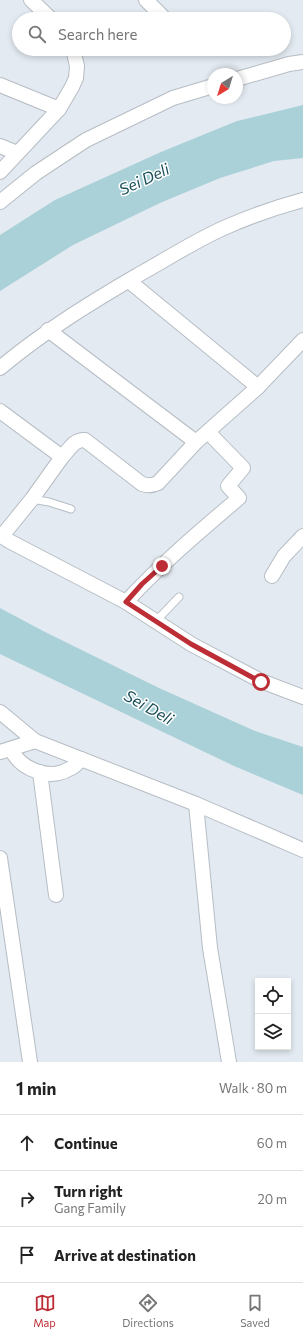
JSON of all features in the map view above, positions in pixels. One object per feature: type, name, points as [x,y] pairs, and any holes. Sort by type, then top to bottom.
[{"type":"street","points":[[31,0],[44,12]]},
{"type":"street","points":[[146,0],[158,12]]},
{"type":"street","points":[[0,172],[59,109],[76,78],[77,66],[75,56]]},
{"type":"street","points":[[243,78],[290,64],[303,62]]},
{"type":"street","points":[[0,85],[59,109]]},
{"type":"street","points":[[0,202],[36,173],[86,140],[173,98],[207,88]]},
{"type":"street","points":[[0,146],[17,153]]},
{"type":"street","points":[[0,368],[48,330],[129,281],[225,228],[274,208],[303,200]]},
{"type":"street","points":[[129,281],[258,387]]},
{"type":"street","points":[[48,330],[196,442]]},
{"type":"street","points":[[303,340],[258,387],[196,442],[158,483],[153,486],[142,484],[85,440],[80,440],[74,443],[62,457],[32,500],[1,535],[9,541],[126,602],[191,644],[261,682],[303,697]]},
{"type":"street","points":[[0,411],[62,457]]},
{"type":"street","points":[[126,602],[142,584],[199,531],[239,498],[228,486],[243,468],[208,432]]},
{"type":"street","points":[[272,576],[284,556],[303,536]]},
{"type":"street","points":[[0,712],[35,741],[196,804],[303,850]]},
{"type":"street","points":[[5,750],[35,741]]},
{"type":"street","points":[[5,750],[14,756],[20,763],[40,772],[61,772],[69,770],[81,759]]},
{"type":"street","points":[[40,772],[56,895]]},
{"type":"street","points":[[196,804],[210,948],[229,1062]]},
{"type":"street","points":[[0,858],[2,885],[30,1062]]},
{"type":"lane","points":[[32,500],[50,502],[71,509]]},
{"type":"lane","points":[[156,621],[180,597]]},
{"type":"water","name":"Sei Deli","points":[[303,105],[303,158],[274,161],[220,178],[160,203],[73,245],[0,291],[0,235],[55,200],[161,152],[237,121]]},
{"type":"water","name":"Sei Deli","points":[[0,608],[43,631],[159,688],[255,731],[303,747],[303,795],[234,766],[0,654]]},
{"type":"route","points":[[162,566],[142,584],[126,602],[191,644],[261,682]]}]
